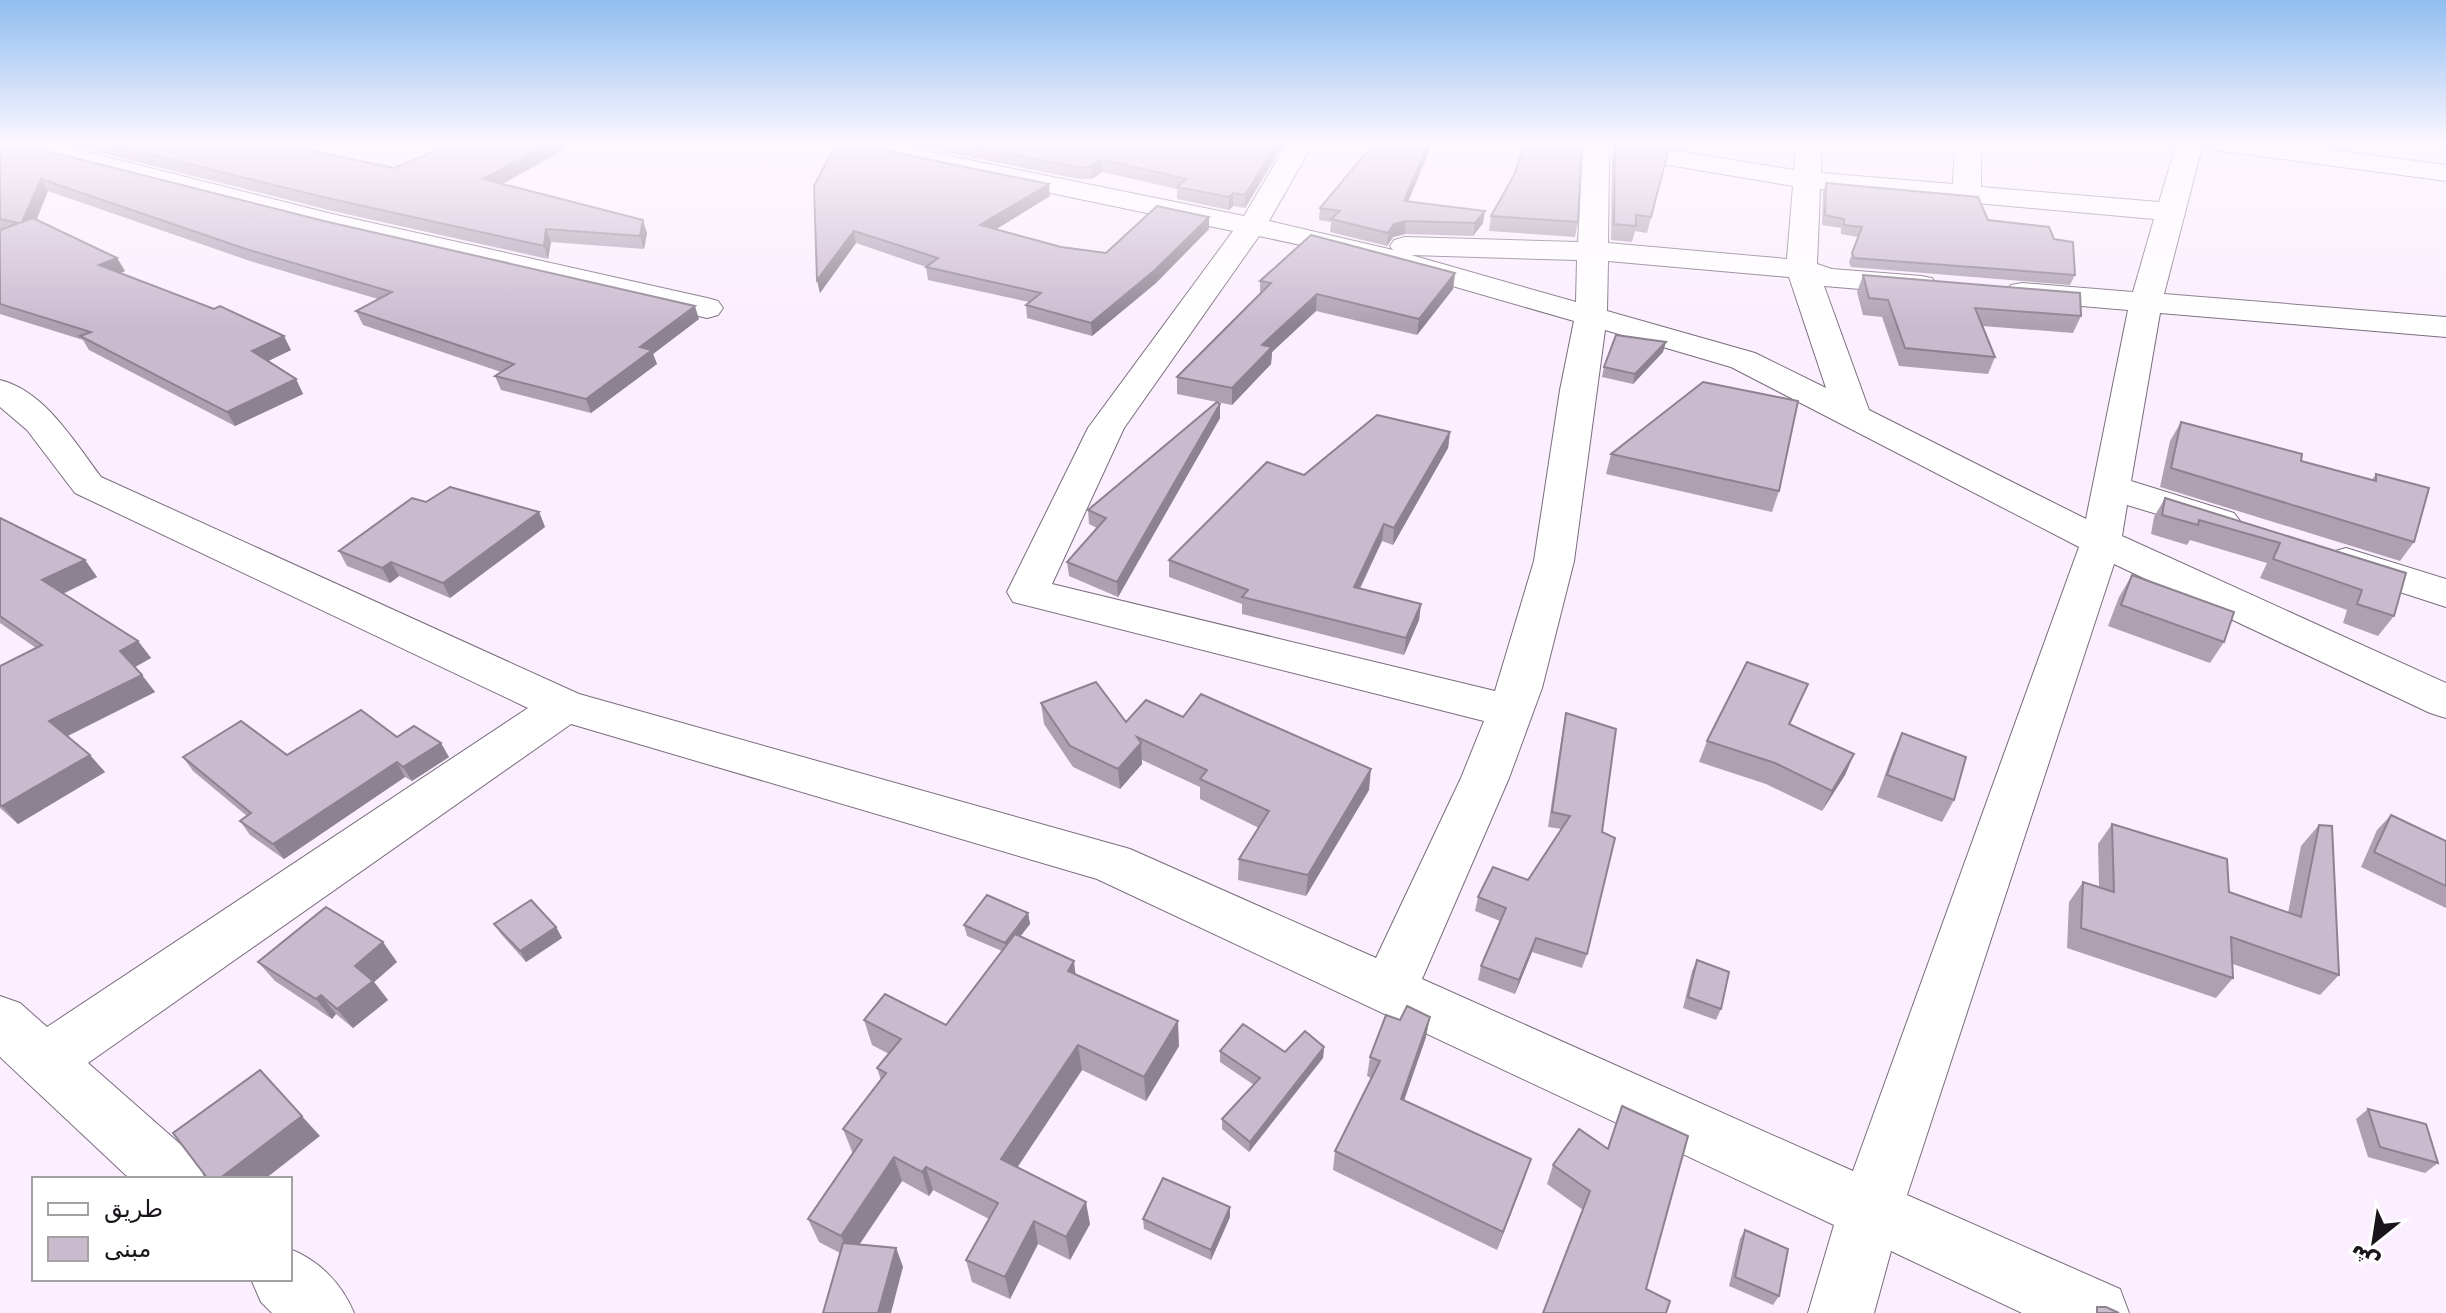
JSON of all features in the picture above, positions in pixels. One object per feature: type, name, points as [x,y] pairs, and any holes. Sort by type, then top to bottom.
[{"type":"street","points":[[257,203],[707,308]]},
{"type":"street","points":[[1158,203],[1343,245],[1743,360],[2101,542],[2446,702]]},
{"type":"street","points":[[1265,203],[1106,428],[1028,592],[1510,711]]},
{"type":"street","points":[[1389,990],[1485,778],[1510,711],[1554,561],[1577,390],[1591,316],[1594,203]]},
{"type":"street","points":[[1806,203],[1802,269],[1853,416]]},
{"type":"street","points":[[2072,203],[2171,212]]},
{"type":"street","points":[[1841,1313],[1870,1210],[2101,542],[2146,302],[2173,203]]},
{"type":"street","points":[[1343,245],[1592,251],[1802,269],[1828,278],[1955,288]]},
{"type":"street","points":[[1987,290],[2446,327]]},
{"type":"street","points":[[0,390],[40,422],[88,485],[564,706],[1112,863],[2096,1313]]},
{"type":"street","points":[[2111,487],[2248,530]]},
{"type":"street","points":[[2309,549],[2446,593]]},
{"type":"street","points":[[44,1061],[564,706]]},
{"type":"street","points":[[0,1021],[172,1177]]},
{"type":"street","points":[[286,1281],[321,1313]]},
{"type":"building","points":[[0,203],[30,203],[22,222],[33,218],[117,258],[99,265],[214,309],[220,306],[284,336],[252,351],[296,379],[227,412],[80,336],[91,332],[0,304],[0,230],[19,223],[0,219]]},
{"type":"building","points":[[112,203],[254,203],[695,306],[640,347],[652,350],[586,399],[495,376],[514,364],[356,311],[392,292],[246,249]]},
{"type":"building","points":[[351,203],[578,203],[643,220],[640,236],[546,229],[544,246]]},
{"type":"building","points":[[815,203],[1017,203],[980,225],[1061,247],[1106,253],[1157,206],[1209,217],[1155,270],[1091,323],[1026,305],[1041,293],[926,267],[938,258],[854,231],[817,280]]},
{"type":"building","points":[[1324,203],[1422,203],[1485,211],[1475,223],[1406,221],[1394,224],[1388,233],[1331,219],[1340,211],[1320,208]]},
{"type":"building","points":[[1498,203],[1579,203],[1578,222],[1491,216]]},
{"type":"building","points":[[1614,203],[1655,203],[1651,217],[1636,215],[1636,226],[1614,224]]},
{"type":"building","points":[[1825,203],[1981,203],[1988,220],[2049,227],[2054,239],[2073,242],[2075,275],[1854,258],[1852,253],[1862,227],[1844,225],[1844,219],[1825,215]]},
{"type":"building","points":[[1311,235],[1455,273],[1419,319],[1317,294],[1262,345],[1272,347],[1232,388],[1177,377],[1271,283],[1260,281]]},
{"type":"building","points":[[1863,275],[2080,293],[2081,316],[1975,308],[1995,357],[1905,348],[1888,300],[1869,298]]},
{"type":"building","points":[[1616,335],[1666,342],[1635,374],[1604,367]]},
{"type":"building","points":[[1703,382],[1798,401],[1779,491],[1611,454]]},
{"type":"building","points":[[1217,402],[1220,404],[1117,582],[1067,562],[1106,518],[1088,510]]},
{"type":"building","points":[[1377,415],[1450,432],[1394,528],[1384,524],[1354,587],[1421,604],[1406,638],[1242,597],[1248,590],[1169,560],[1267,462],[1304,475]]},
{"type":"building","points":[[2181,422],[2302,454],[2301,461],[2376,481],[2376,474],[2429,488],[2414,542],[2171,468]]},
{"type":"building","points":[[450,487],[539,512],[443,583],[391,562],[382,568],[339,551],[412,498],[426,502]]},
{"type":"building","points":[[2165,498],[2406,573],[2394,616],[2357,604],[2362,590],[2273,559],[2280,543],[2199,520],[2198,525],[2162,515]]},
{"type":"building","points":[[0,518],[85,560],[42,580],[138,641],[120,651],[142,675],[49,721],[90,755],[2,806],[0,666],[42,645],[0,616]]},
{"type":"building","points":[[2132,575],[2234,612],[2224,642],[2121,605]]},
{"type":"building","points":[[1747,662],[1808,684],[1789,724],[1854,754],[1832,791],[1775,763],[1707,741]]},
{"type":"building","points":[[1096,682],[1126,722],[1146,700],[1183,717],[1201,694],[1371,769],[1308,875],[1239,859],[1269,811],[1200,779],[1207,770],[1137,737],[1141,743],[1118,769],[1070,746],[1041,703]]},
{"type":"building","points":[[361,710],[397,737],[414,726],[441,743],[403,767],[397,762],[273,844],[240,821],[251,813],[183,757],[241,721],[287,755]]},
{"type":"building","points":[[1566,713],[1616,729],[1602,832],[1615,838],[1587,954],[1536,938],[1519,980],[1481,966],[1506,908],[1478,897],[1493,867],[1528,880],[1570,816],[1552,812]]},
{"type":"building","points":[[1902,733],[1966,757],[1954,800],[1887,775]]},
{"type":"building","points":[[2391,815],[2446,841],[2446,886],[2374,852]]},
{"type":"building","points":[[2112,824],[2227,859],[2229,892],[2301,917],[2319,825],[2332,826],[2339,975],[2231,937],[2233,978],[2081,928],[2083,882],[2114,892]]},
{"type":"building","points":[[987,895],[1028,913],[1005,943],[964,925]]},
{"type":"building","points":[[531,900],[556,927],[520,951],[494,924]]},
{"type":"building","points":[[326,907],[383,942],[355,966],[373,981],[337,1009],[321,995],[316,999],[258,962]]},
{"type":"building","points":[[1015,934],[1074,961],[1068,971],[1178,1021],[1144,1077],[1078,1045],[1001,1159],[1086,1202],[1066,1237],[1034,1221],[1005,1277],[966,1260],[998,1203],[926,1167],[922,1172],[894,1157],[841,1236],[808,1219],[862,1140],[843,1129],[886,1073],[877,1068],[901,1039],[864,1020],[885,994],[946,1025]]},
{"type":"building","points":[[1697,960],[1729,972],[1721,1009],[1688,997]]},
{"type":"building","points":[[1407,1006],[1430,1017],[1401,1099],[1531,1159],[1503,1232],[1335,1151],[1380,1061],[1370,1057],[1386,1015],[1400,1020]]},
{"type":"building","points":[[1243,1024],[1285,1052],[1305,1031],[1324,1047],[1250,1142],[1222,1119],[1260,1078],[1220,1051]]},
{"type":"building","points":[[260,1070],[302,1116],[222,1177],[206,1177],[173,1133]]},
{"type":"building","points":[[1622,1106],[1688,1136],[1646,1289],[1670,1301],[1666,1313],[1543,1313],[1590,1191],[1553,1165],[1579,1129],[1608,1149]]},
{"type":"building","points":[[2368,1109],[2426,1124],[2438,1163],[2380,1147]]},
{"type":"building","points":[[1163,1178],[1230,1207],[1211,1250],[1143,1219]]},
{"type":"building","points":[[1745,1230],[1788,1249],[1779,1296],[1735,1277]]},
{"type":"building","points":[[843,1243],[896,1248],[878,1313],[823,1313]]},
{"type":"building","points":[[2097,1307],[2106,1307],[2119,1313],[2097,1313]]}]
